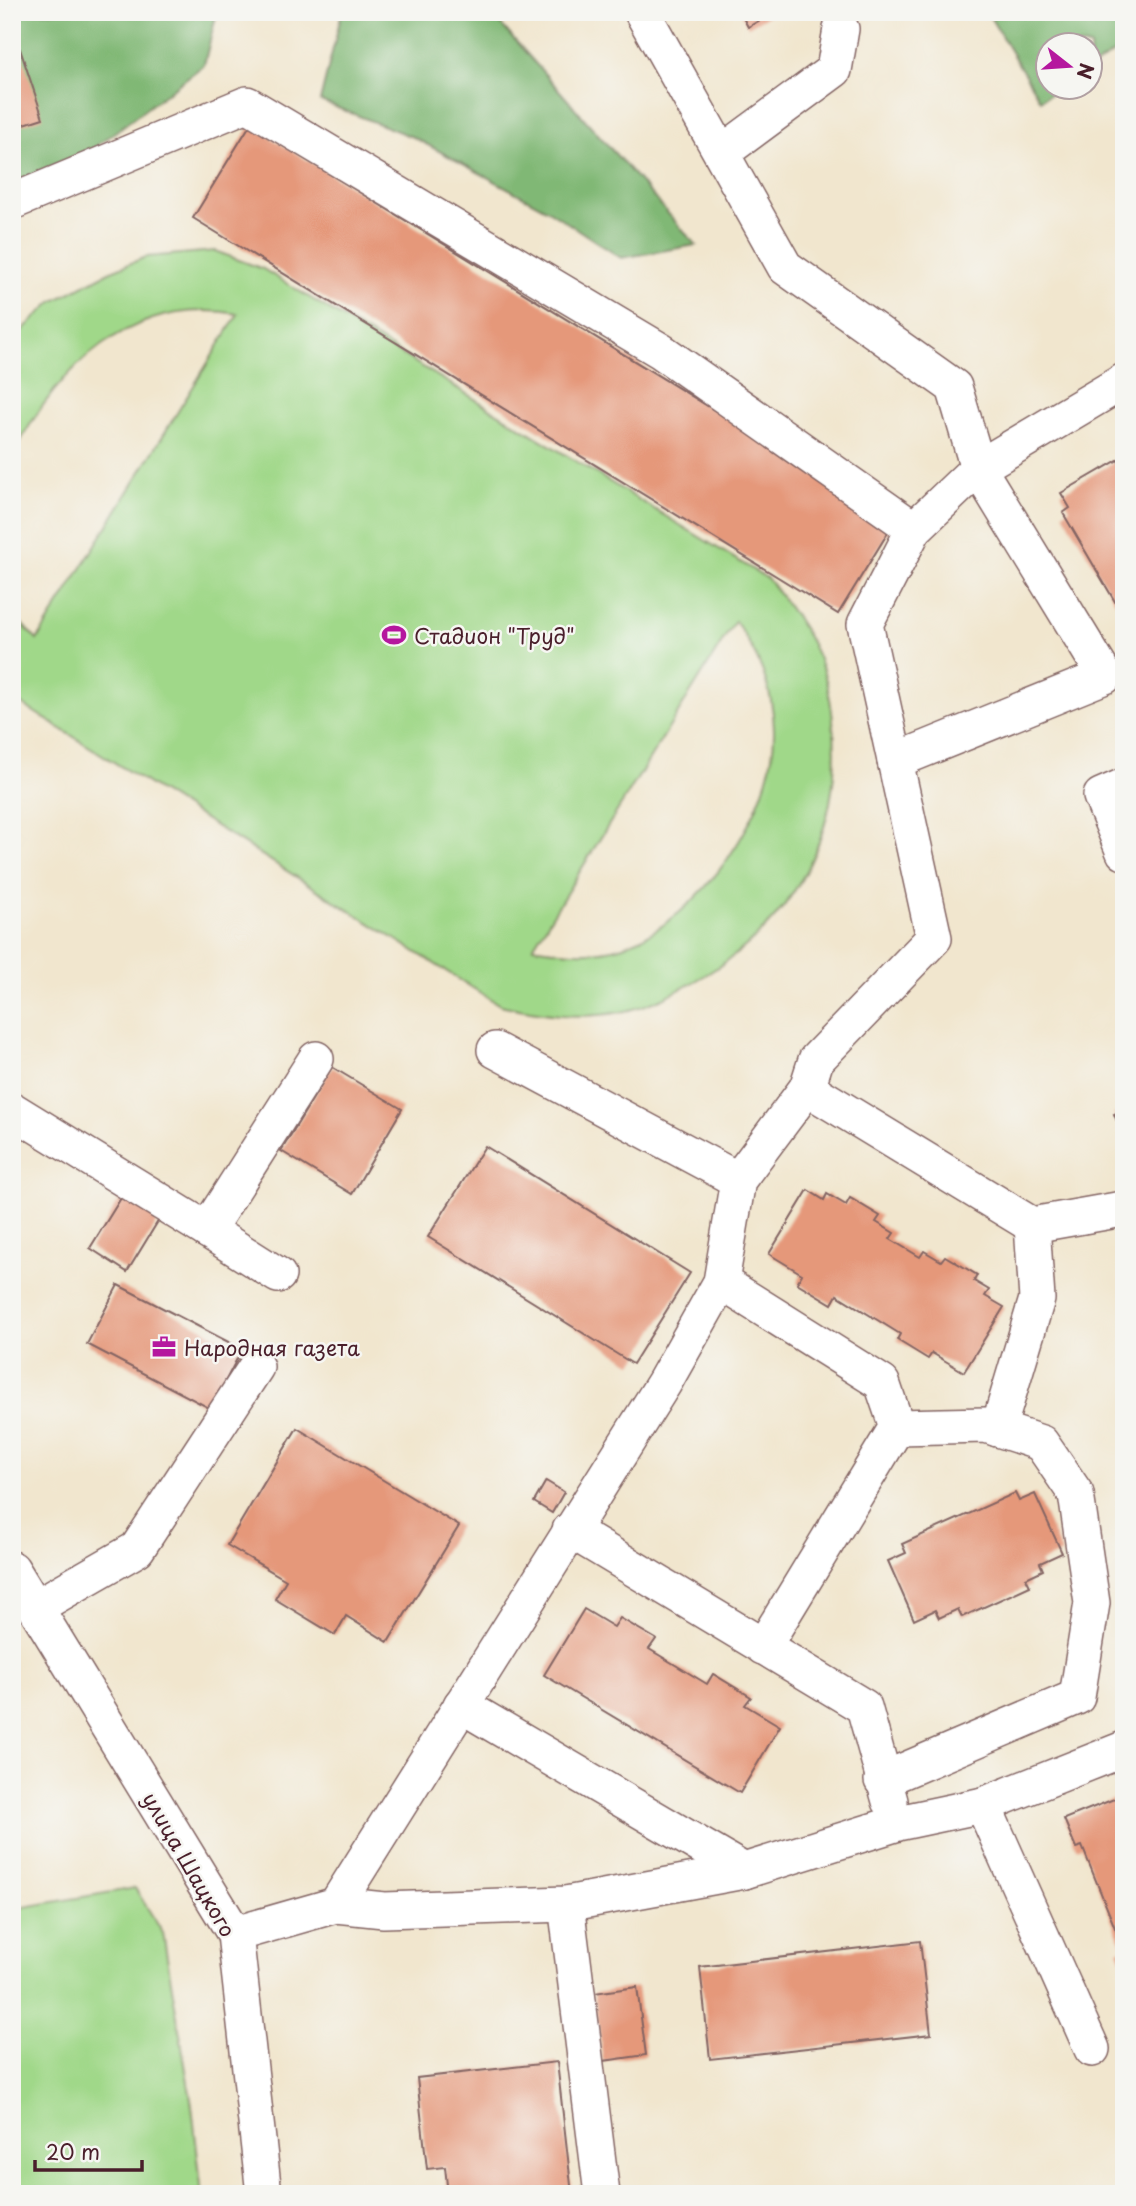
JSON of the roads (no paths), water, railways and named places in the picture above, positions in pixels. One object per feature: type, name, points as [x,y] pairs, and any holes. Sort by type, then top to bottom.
[{"type":"street","points":[[642,12],[723,152],[785,267],[954,387],[978,468],[1114,677],[895,761]]},
{"type":"street","points":[[723,152],[834,70],[841,29]]},
{"type":"street","points":[[12,202],[247,104],[662,351],[914,529]]},
{"type":"street","points":[[336,1905],[570,1530],[603,1465],[664,1383],[721,1282],[738,1180],[807,1088],[816,1060],[934,938],[865,624],[914,529],[978,468],[1124,381]]},
{"type":"street","points":[[1124,786],[1101,796],[1124,852]]},
{"type":"street","points":[[495,1050],[738,1180]]},
{"type":"street","points":[[207,1230],[316,1059]]},
{"type":"street","points":[[807,1088],[1032,1225],[1121,1214]]},
{"type":"street","points":[[12,1110],[278,1275]]},
{"type":"street","points":[[998,1429],[1037,1299],[1032,1225]]},
{"type":"street","points":[[721,1282],[882,1383],[897,1427]]},
{"type":"street","points":[[36,1607],[137,1549],[256,1367]]},
{"type":"street","points":[[882,1780],[1077,1697],[1092,1603],[1076,1494],[1041,1443],[986,1425],[897,1427]]},
{"type":"street","points":[[763,1647],[897,1427]]},
{"type":"street","points":[[570,1530],[864,1707],[882,1780],[898,1823]]},
{"type":"street","name":"улица Шацкого","points":[[12,1569],[235,1934],[264,2194]]},
{"type":"street","points":[[461,1705],[744,1871]]},
{"type":"street","points":[[235,1934],[336,1905],[384,1910],[566,1904],[744,1871],[898,1823],[983,1805],[1124,1749]]},
{"type":"street","points":[[983,1805],[1092,2049]]},
{"type":"street","points":[[566,1904],[602,2194]]},
{"type":"place","name":"Стадион \"Труд\"","points":[[394,635]]},
{"type":"place","name":"Народная газета","points":[[164,1347]]}]
